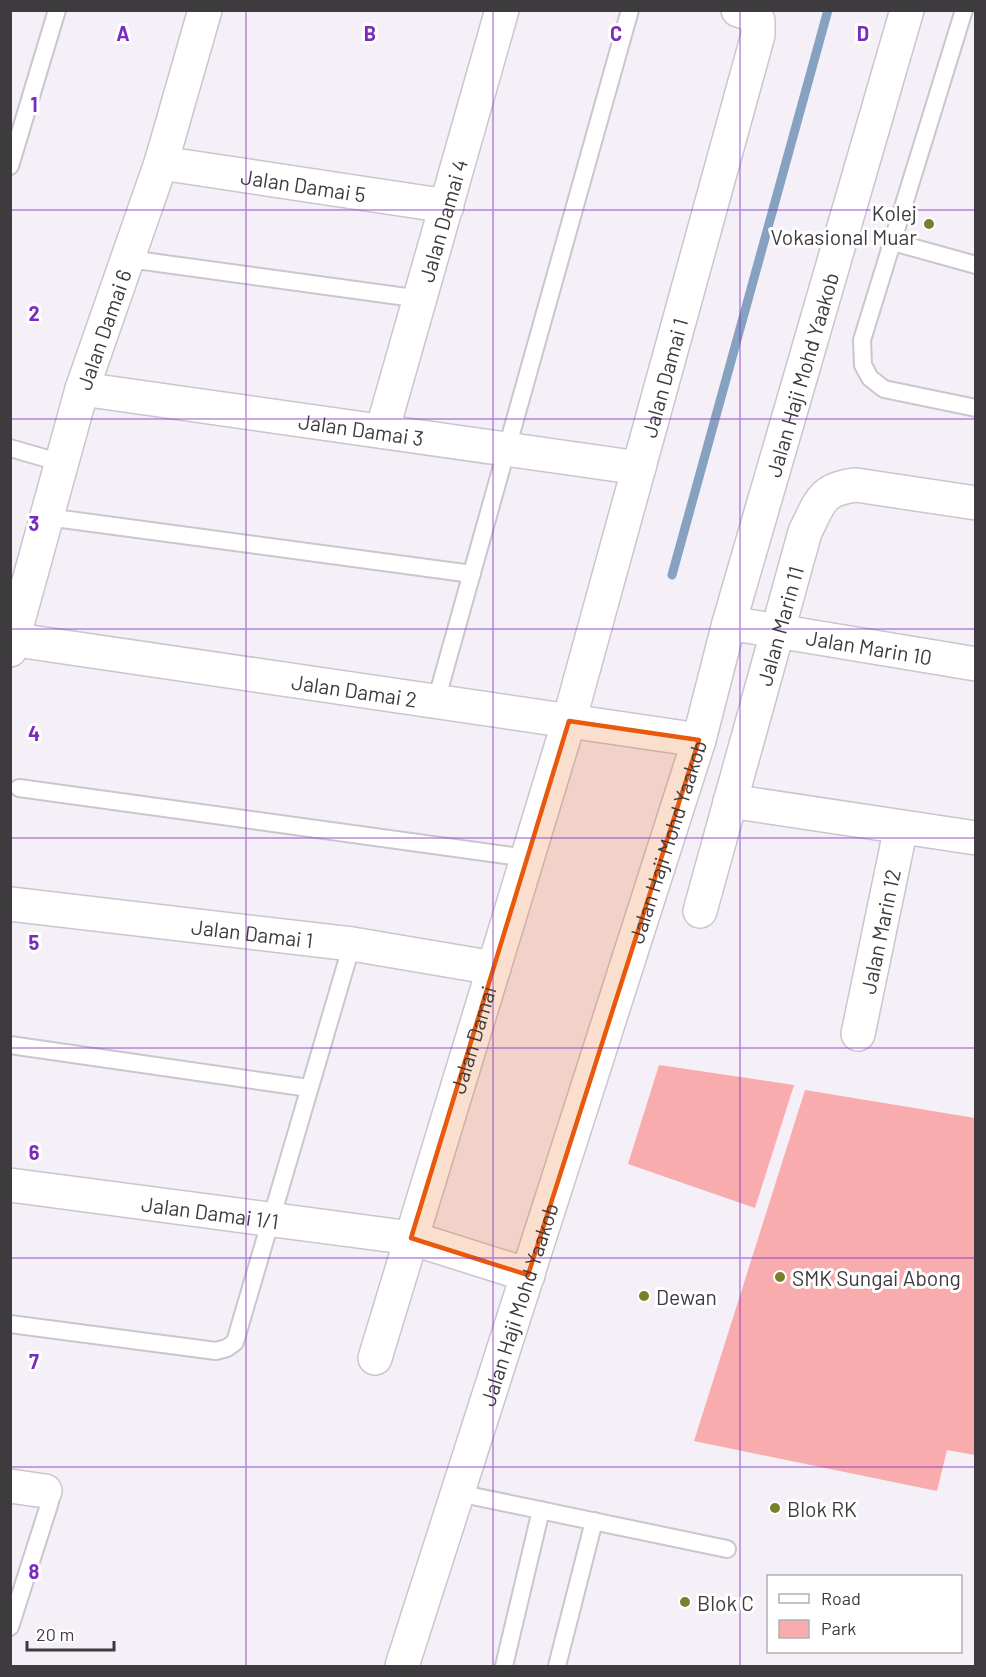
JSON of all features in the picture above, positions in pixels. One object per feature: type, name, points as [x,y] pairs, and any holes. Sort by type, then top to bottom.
[{"type":"street","name":"Jalan Damai 6","points":[[11,643],[82,389],[161,164],[205,10]]},
{"type":"street","name":"Jalan Damai 4","points":[[382,431],[502,10]]},
{"type":"street","name":"Jalan Haji Mohd Yaakob","points":[[402,1666],[699,740],[729,623],[908,10]]},
{"type":"street","name":"Jalan Damai 1","points":[[582,722],[639,468],[748,23]]},
{"type":"street","name":"Jalan Damai 5","points":[[161,164],[447,206]]},
{"type":"street","name":"Jalan Damai 3","points":[[82,389],[639,468]]},
{"type":"street","name":"Jalan Marin 11","points":[[700,911],[805,532],[822,499],[836,487],[856,485],[975,503]]},
{"type":"street","name":"Jalan Marin 10","points":[[729,623],[975,664]]},
{"type":"street","name":"Jalan Damai 2","points":[[11,643],[436,701],[699,740]]},
{"type":"street","name":"Jalan Damai","points":[[375,1358],[527,858],[582,722]]},
{"type":"street","points":[[730,801],[975,838]]},
{"type":"street","name":"Jalan Marin 12","points":[[858,1034],[901,827]]},
{"type":"street","name":"Jalan Damai 1","points":[[10,904],[352,944],[494,968]]},
{"type":"street","name":"Jalan Damai 1/1","points":[[10,1185],[411,1238],[528,1275]]},
{"type":"street","points":[[10,1486],[45,1491]]},
{"type":"lane","points":[[10,165],[57,10]]},
{"type":"lane","points":[[436,701],[630,10]]},
{"type":"lane","points":[[964,10],[862,340],[862,365],[870,378],[884,389],[975,408]]},
{"type":"lane","points":[[893,242],[975,265]]},
{"type":"lane","points":[[129,259],[421,299]]},
{"type":"lane","points":[[10,448],[62,463]]},
{"type":"lane","points":[[47,517],[472,574]]},
{"type":"lane","points":[[19,788],[527,858]]},
{"type":"lane","points":[[10,1324],[216,1351],[227,1348],[235,1342],[352,944]]},
{"type":"lane","points":[[11,1048],[309,1088]]},
{"type":"lane","points":[[10,1627],[50,1502],[50,1497],[45,1491]]},
{"type":"lane","points":[[458,1493],[728,1549]]},
{"type":"lane","points":[[504,1666],[541,1510]]},
{"type":"lane","points":[[557,1666],[594,1521]]},
{"type":"highlighted area","points":[[569,721],[699,740],[528,1275],[411,1238]]},
{"type":"green space","points":[[659,1065],[794,1085],[755,1208],[628,1164]]},
{"type":"green space","points":[[805,1090],[975,1118],[975,1455],[947,1450],[937,1491],[694,1441]]},
{"type":"waterway","points":[[672,575],[828,10]]},
{"type":"place","name":"Kolej Vokasional Muar","points":[[929,224]]},
{"type":"place","name":"SMK Sungai Abong","points":[[780,1277]]},
{"type":"place","name":"Dewan","points":[[644,1296]]},
{"type":"place","name":"Blok RK","points":[[775,1508]]},
{"type":"place","name":"Blok C","points":[[685,1602]]}]
